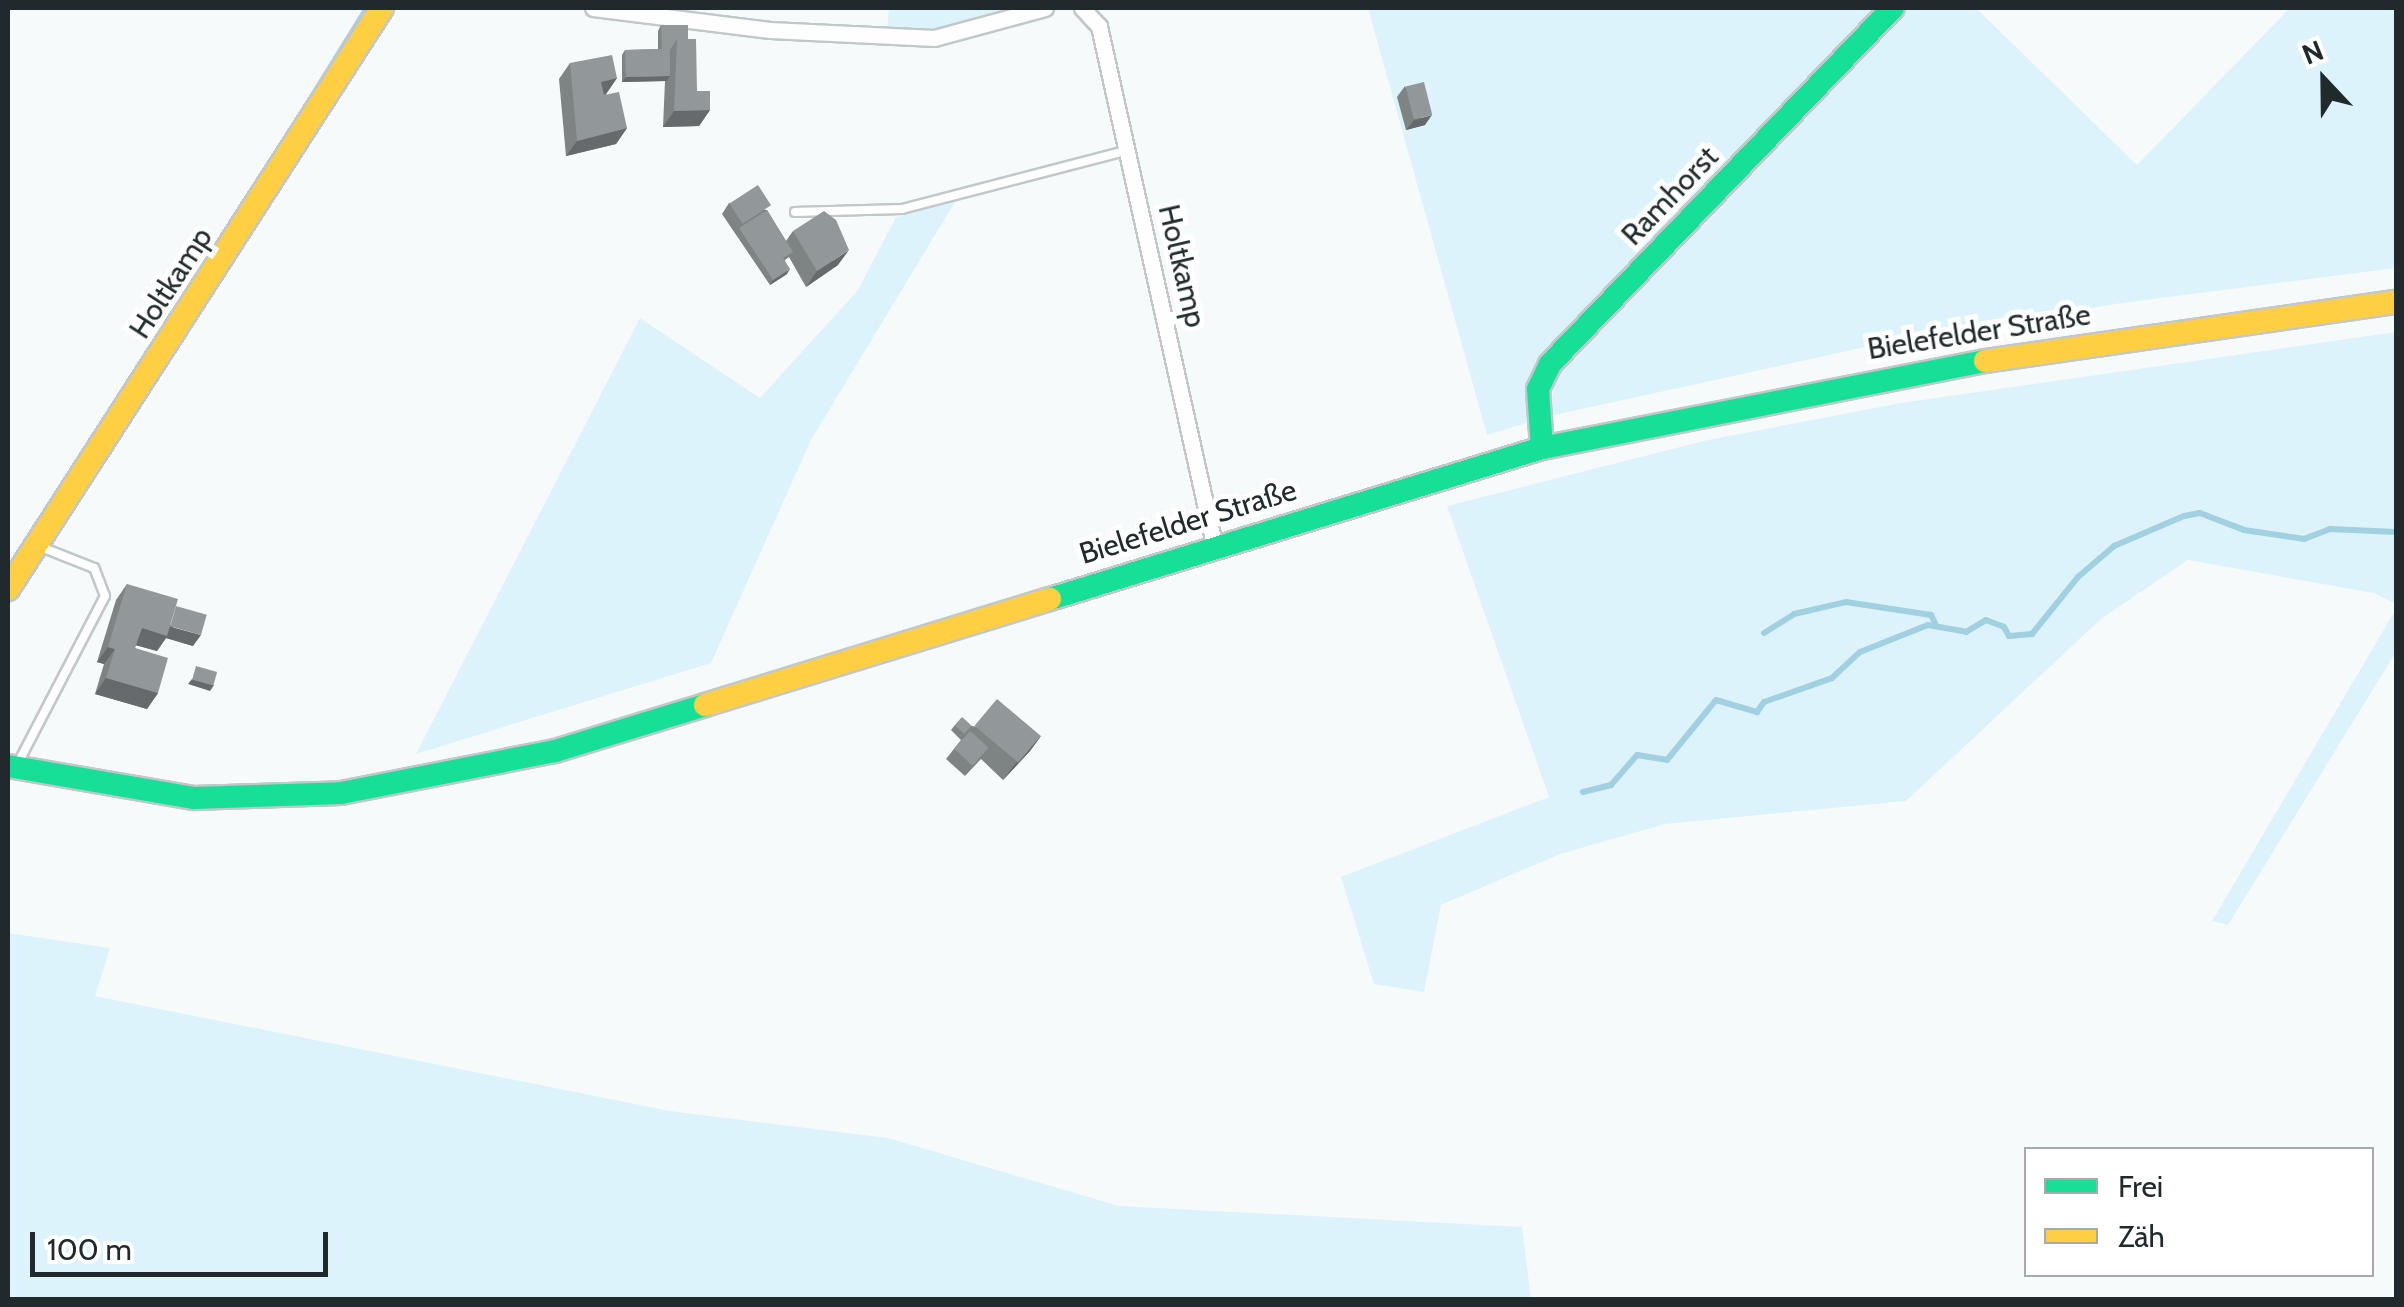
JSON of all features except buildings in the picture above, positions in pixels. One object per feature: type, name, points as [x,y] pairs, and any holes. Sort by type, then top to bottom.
[{"type":"main road","name":"Holtkamp","points":[[8,589],[382,8]]},
{"type":"main road","name":"Ramhorst","points":[[1542,448],[1538,389],[1550,364],[1893,8]]},
{"type":"main road","name":"Bielefelder Straße","points":[[12,766],[194,798],[341,793],[442,778],[624,730],[1214,544],[1542,448],[1896,374],[2396,302]]},
{"type":"street","points":[[593,8],[770,30],[934,38],[1044,8]]},
{"type":"street","name":"Holtkamp","points":[[1082,8],[1099,26],[1214,544]]},
{"type":"lane","points":[[796,212],[902,209],[1125,151]]},
{"type":"lane","points":[[12,766],[105,596],[94,568],[37,546]]},
{"type":"shaded area","points":[[889,8],[1028,8],[932,31],[887,30]]},
{"type":"shaded area","points":[[1368,8],[1885,8],[1529,392],[1527,423],[1487,435]]},
{"type":"shaded area","points":[[1905,8],[1976,8],[2137,165],[2290,8],[2396,8],[2396,268],[2122,303],[1889,342],[1550,416],[1556,372]]},
{"type":"shaded area","points":[[955,202],[811,440],[711,663],[416,754],[640,318],[760,398],[858,290],[896,217]]},
{"type":"shaded area","points":[[2396,332],[2396,604],[2374,593],[2188,560],[2101,619],[1906,801],[1665,824],[1560,854],[1441,905],[1424,992],[1374,984],[1341,877],[1549,797],[1447,506],[1708,440],[1901,403]]},
{"type":"shaded area","points":[[2396,609],[2396,652],[2228,925],[2212,921]]},
{"type":"shaded area","points":[[8,933],[110,948],[95,996],[670,1111],[888,1138],[1119,1206],[1522,1227],[1531,1299],[8,1299]]},
{"type":"waterway","points":[[310,100],[367,8]]},
{"type":"waterway","points":[[1583,792],[1611,785],[1637,755],[1667,760],[1716,700],[1757,712],[1764,702],[1832,678],[1860,652],[1928,625],[1966,632],[1986,620],[2004,627],[2009,636],[2032,634],[2078,577],[2114,546],[2184,516],[2200,513],[2244,530],[2304,539],[2330,529],[2396,532]]},
{"type":"waterway","points":[[1764,633],[1794,614],[1846,602],[1931,615],[1935,623]]},
{"type":"traffic: fast","points":[[1542,448],[1538,389],[1550,364],[1893,8]]},
{"type":"traffic: fast","points":[[1050,599],[1542,448],[1985,361]]},
{"type":"traffic: fast","points":[[8,766],[194,798],[341,793],[555,751],[705,705]]},
{"type":"traffic: slow","points":[[8,589],[382,8]]},
{"type":"traffic: slow","points":[[1985,361],[2396,302]]},
{"type":"traffic: slow","points":[[705,705],[1050,599]]}]
